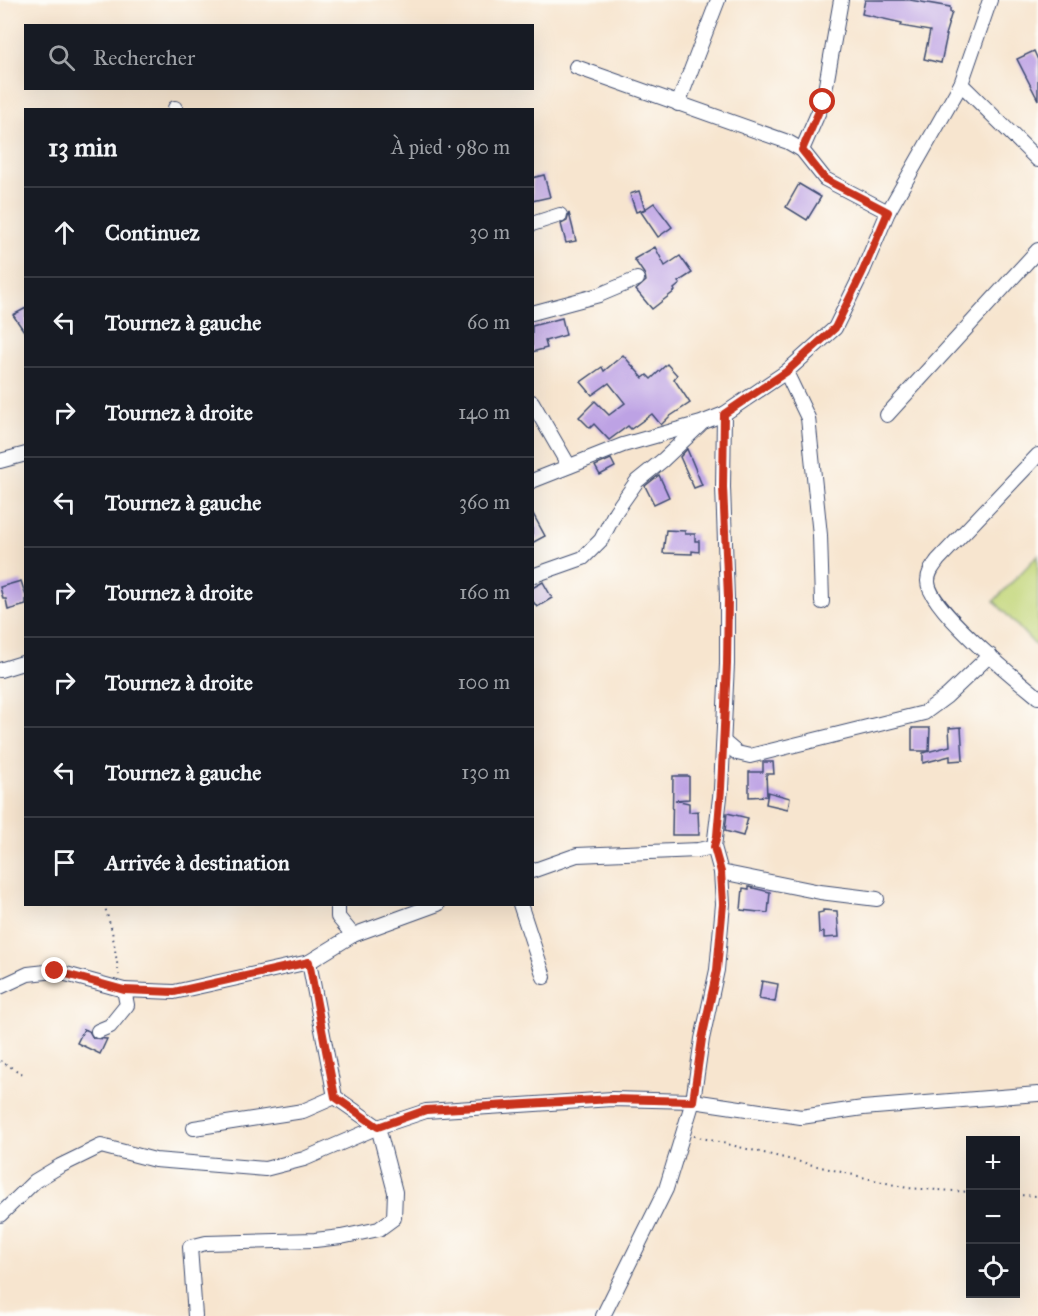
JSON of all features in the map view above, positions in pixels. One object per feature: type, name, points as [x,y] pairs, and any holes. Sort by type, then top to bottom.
[{"type":"street","points":[[678,104],[718,0]]},
{"type":"street","points":[[802,150],[823,102],[841,0]]},
{"type":"street","points":[[534,480],[623,445],[701,423],[724,414],[786,372],[835,328],[888,212],[961,84],[990,0]]},
{"type":"street","points":[[576,67],[788,142],[802,150],[825,179],[888,212]]},
{"type":"street","points":[[961,84],[1038,160]]},
{"type":"street","points":[[534,223],[560,215]]},
{"type":"street","points":[[887,415],[1038,250]]},
{"type":"street","points":[[534,312],[599,295],[638,279]]},
{"type":"street","points":[[786,372],[808,418],[820,536],[822,603]]},
{"type":"street","points":[[534,405],[569,466]]},
{"type":"street","points":[[603,1316],[666,1189],[693,1101],[702,1039],[717,970],[723,904],[721,872],[714,847],[717,836],[724,742],[728,597],[723,487],[724,414]]},
{"type":"street","points":[[534,575],[583,558],[601,540],[616,511],[637,481],[663,460],[701,423]]},
{"type":"street","points":[[0,461],[24,455]]},
{"type":"street","points":[[1038,455],[930,571],[928,582],[931,594],[944,612],[1038,697]]},
{"type":"street","points":[[724,742],[737,753],[750,756],[924,712],[947,696],[990,655]]},
{"type":"street","points":[[0,670],[24,663]]},
{"type":"street","points":[[534,870],[577,855],[698,850],[714,847]]},
{"type":"street","points":[[721,872],[820,892],[877,899]]},
{"type":"street","points":[[338,906],[338,917],[353,935]]},
{"type":"street","points":[[0,987],[28,975],[55,971],[124,990],[174,992],[309,962],[353,935],[433,906]]},
{"type":"street","points":[[521,906],[544,978]]},
{"type":"street","points":[[195,1316],[190,1247],[206,1243],[315,1240],[341,1237],[379,1229],[393,1218],[395,1192],[378,1127],[335,1097],[309,962]]},
{"type":"street","points":[[98,1031],[111,1026],[127,1005],[124,990]]},
{"type":"street","points":[[0,1215],[34,1181],[101,1146],[155,1160],[265,1169],[304,1159],[378,1127],[426,1110],[612,1099],[693,1101],[801,1117],[863,1108],[1038,1094]]},
{"type":"street","points":[[194,1128],[303,1110],[335,1097]]},
{"type":"path","points":[[104,906],[112,931],[117,968],[124,990]]},
{"type":"path","points":[[0,1061],[23,1074]]},
{"type":"path","points":[[682,1134],[907,1188],[966,1192]]},
{"type":"path","points":[[1020,1194],[1038,1196]]},
{"type":"green space","points":[[1038,555],[1038,648],[994,601]]},
{"type":"building","points":[[865,0],[910,0],[950,7],[950,12],[952,12],[945,35],[947,35],[941,63],[924,59],[930,31],[901,26],[902,23],[862,14]]},
{"type":"building","points":[[1034,51],[1038,60],[1038,100],[1017,59]]},
{"type":"building","points":[[544,175],[550,197],[534,201],[534,178]]},
{"type":"building","points":[[799,184],[821,197],[807,220],[786,207]]},
{"type":"building","points":[[639,191],[645,209],[636,212],[630,194]]},
{"type":"building","points":[[654,203],[672,227],[658,237],[641,212]]},
{"type":"building","points":[[569,213],[576,241],[566,243],[561,224],[567,221]]},
{"type":"building","points":[[655,247],[665,266],[680,256],[692,273],[678,282],[680,284],[674,289],[675,291],[652,309],[636,290],[646,281],[645,275],[634,259]]},
{"type":"building","points":[[24,309],[24,331],[13,315]]},
{"type":"building","points":[[562,318],[566,335],[545,341],[547,348],[534,351],[534,325]]},
{"type":"building","points":[[623,355],[643,378],[647,375],[651,379],[667,364],[677,375],[674,379],[690,403],[661,425],[652,414],[631,429],[628,426],[609,440],[594,424],[590,428],[579,417],[595,401],[609,415],[625,403],[609,383],[592,395],[581,382],[602,367],[604,371]]},
{"type":"building","points":[[687,449],[702,485],[694,488],[680,457]]},
{"type":"building","points":[[611,459],[615,467],[600,475],[595,466]]},
{"type":"building","points":[[659,475],[669,497],[654,504],[645,486]]},
{"type":"building","points":[[534,516],[545,536],[534,542]]},
{"type":"building","points":[[666,530],[695,534],[695,541],[699,541],[699,552],[692,551],[692,554],[663,553]]},
{"type":"building","points":[[21,581],[24,590],[24,606],[8,610],[0,587]]},
{"type":"building","points":[[543,582],[552,598],[537,607],[534,603],[534,587]]},
{"type":"building","points":[[961,727],[963,760],[950,761],[950,756],[923,763],[923,753],[950,746],[949,728]]},
{"type":"building","points":[[912,728],[930,728],[929,751],[912,751]]},
{"type":"building","points":[[763,762],[773,762],[774,774],[766,774],[767,796],[749,797],[749,772],[763,772]]},
{"type":"building","points":[[673,776],[689,776],[689,799],[675,800],[689,803],[689,812],[698,811],[699,835],[672,835]]},
{"type":"building","points":[[768,792],[790,798],[788,809],[766,804]]},
{"type":"building","points":[[727,813],[748,818],[743,836],[725,831]]},
{"type":"building","points":[[749,887],[770,892],[768,913],[741,910],[743,888],[749,889]]},
{"type":"building","points":[[823,910],[837,911],[839,937],[824,938],[824,932],[819,933],[818,913]]},
{"type":"building","points":[[762,981],[778,984],[775,1002],[759,999]]},
{"type":"building","points":[[84,1029],[89,1031],[93,1038],[107,1039],[100,1054],[77,1043]]},
{"type":"route","points":[[55,971],[124,990],[174,992],[309,962],[335,1097],[378,1127],[426,1110],[612,1099],[693,1101],[702,1039],[717,970],[723,904],[721,872],[714,847],[721,789],[727,664],[728,597],[723,487],[724,414],[786,372],[835,328],[888,212],[825,179],[802,150],[823,102]]}]
